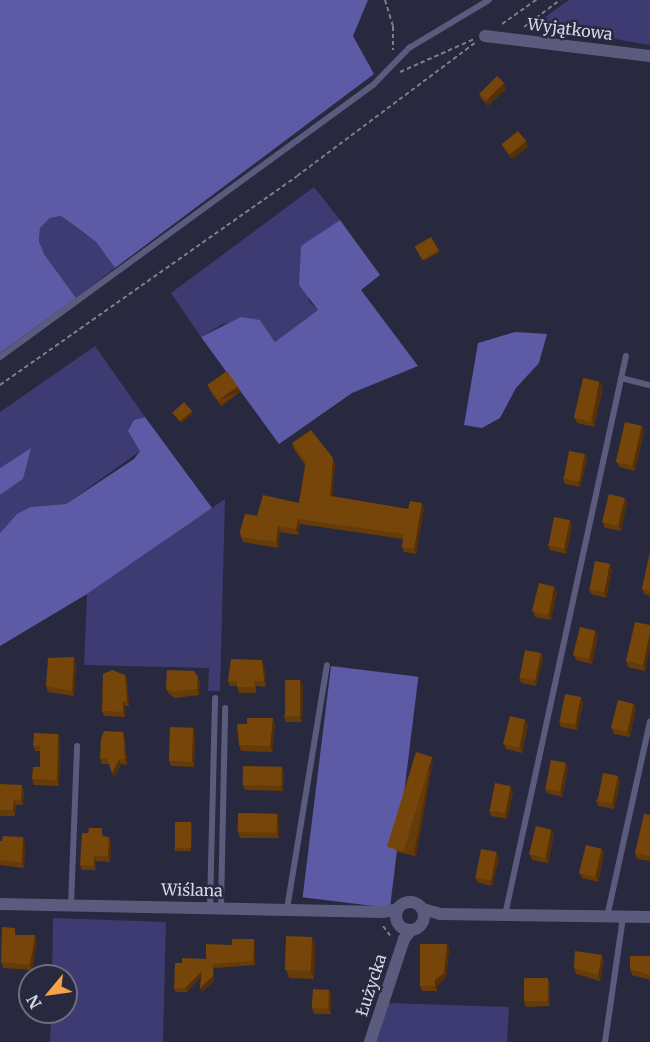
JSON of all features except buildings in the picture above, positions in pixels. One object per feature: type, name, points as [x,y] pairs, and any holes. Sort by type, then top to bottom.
[{"type":"street","name":"Wyjątkowa","points":[[485,36],[650,56]]},
{"type":"street","points":[[402,925],[413,902],[423,915]]},
{"type":"street","name":"Wiślana","points":[[0,904],[383,912],[402,925]]},
{"type":"street","points":[[402,925],[423,915],[440,914],[650,917]]},
{"type":"street","name":"Łużycka","points":[[370,1042],[402,925]]},
{"type":"lane","points":[[0,357],[373,85],[409,48],[489,0]]},
{"type":"lane","points":[[505,916],[626,356]]},
{"type":"lane","points":[[621,378],[650,385]]},
{"type":"lane","points":[[287,909],[327,665]]},
{"type":"lane","points":[[215,698],[216,907]]},
{"type":"lane","points":[[216,907],[225,708]]},
{"type":"lane","points":[[607,916],[650,722]]},
{"type":"lane","points":[[71,906],[77,746]]},
{"type":"lane","points":[[605,1042],[623,917]]},
{"type":"path","points":[[385,0],[394,45],[387,70]]},
{"type":"path","points":[[0,385],[297,176],[536,0]]},
{"type":"path","points":[[521,39],[524,27],[560,0]]},
{"type":"path","points":[[373,85],[464,41],[485,36]]},
{"type":"shaded area","points":[[0,0],[368,0],[353,36],[374,74],[115,268],[96,242],[61,216],[50,218],[40,228],[39,241],[44,254],[76,298],[0,353]]},
{"type":"shaded area","points":[[569,0],[650,0],[650,45],[534,25]]},
{"type":"shaded area","points":[[314,187],[340,220],[301,247],[309,301],[318,310],[275,342],[260,320],[223,324],[201,337],[171,293]]},
{"type":"shaded area","points":[[61,216],[96,242],[115,268],[76,298],[44,254],[39,241],[40,228],[50,218]]},
{"type":"shaded area","points":[[340,220],[380,275],[361,290],[418,366],[352,393],[279,444],[201,337],[241,317],[260,320],[275,342],[318,310],[299,285],[301,246]]},
{"type":"shaded area","points":[[515,332],[547,334],[539,363],[516,388],[500,418],[482,428],[464,425],[478,343]]},
{"type":"shaded area","points":[[95,346],[145,417],[134,420],[140,451],[66,504],[30,507],[17,514],[0,533],[0,495],[23,479],[30,449],[0,468],[0,412]]},
{"type":"shaded area","points":[[145,417],[212,508],[87,594],[0,646],[0,533],[17,514],[30,507],[66,504],[134,459],[140,451],[128,431],[134,420]]},
{"type":"shaded area","points":[[31,448],[23,479],[0,495],[0,468]]},
{"type":"shaded area","points":[[225,499],[220,691],[208,691],[209,668],[84,665],[87,594]]},
{"type":"shaded area","points":[[331,666],[418,677],[390,908],[303,897]]},
{"type":"shaded area","points":[[53,918],[166,922],[163,1042],[50,1042],[51,1024],[78,1024],[78,964],[52,964]]},
{"type":"shaded area","points":[[388,1003],[509,1007],[507,1042],[375,1042]]}]
